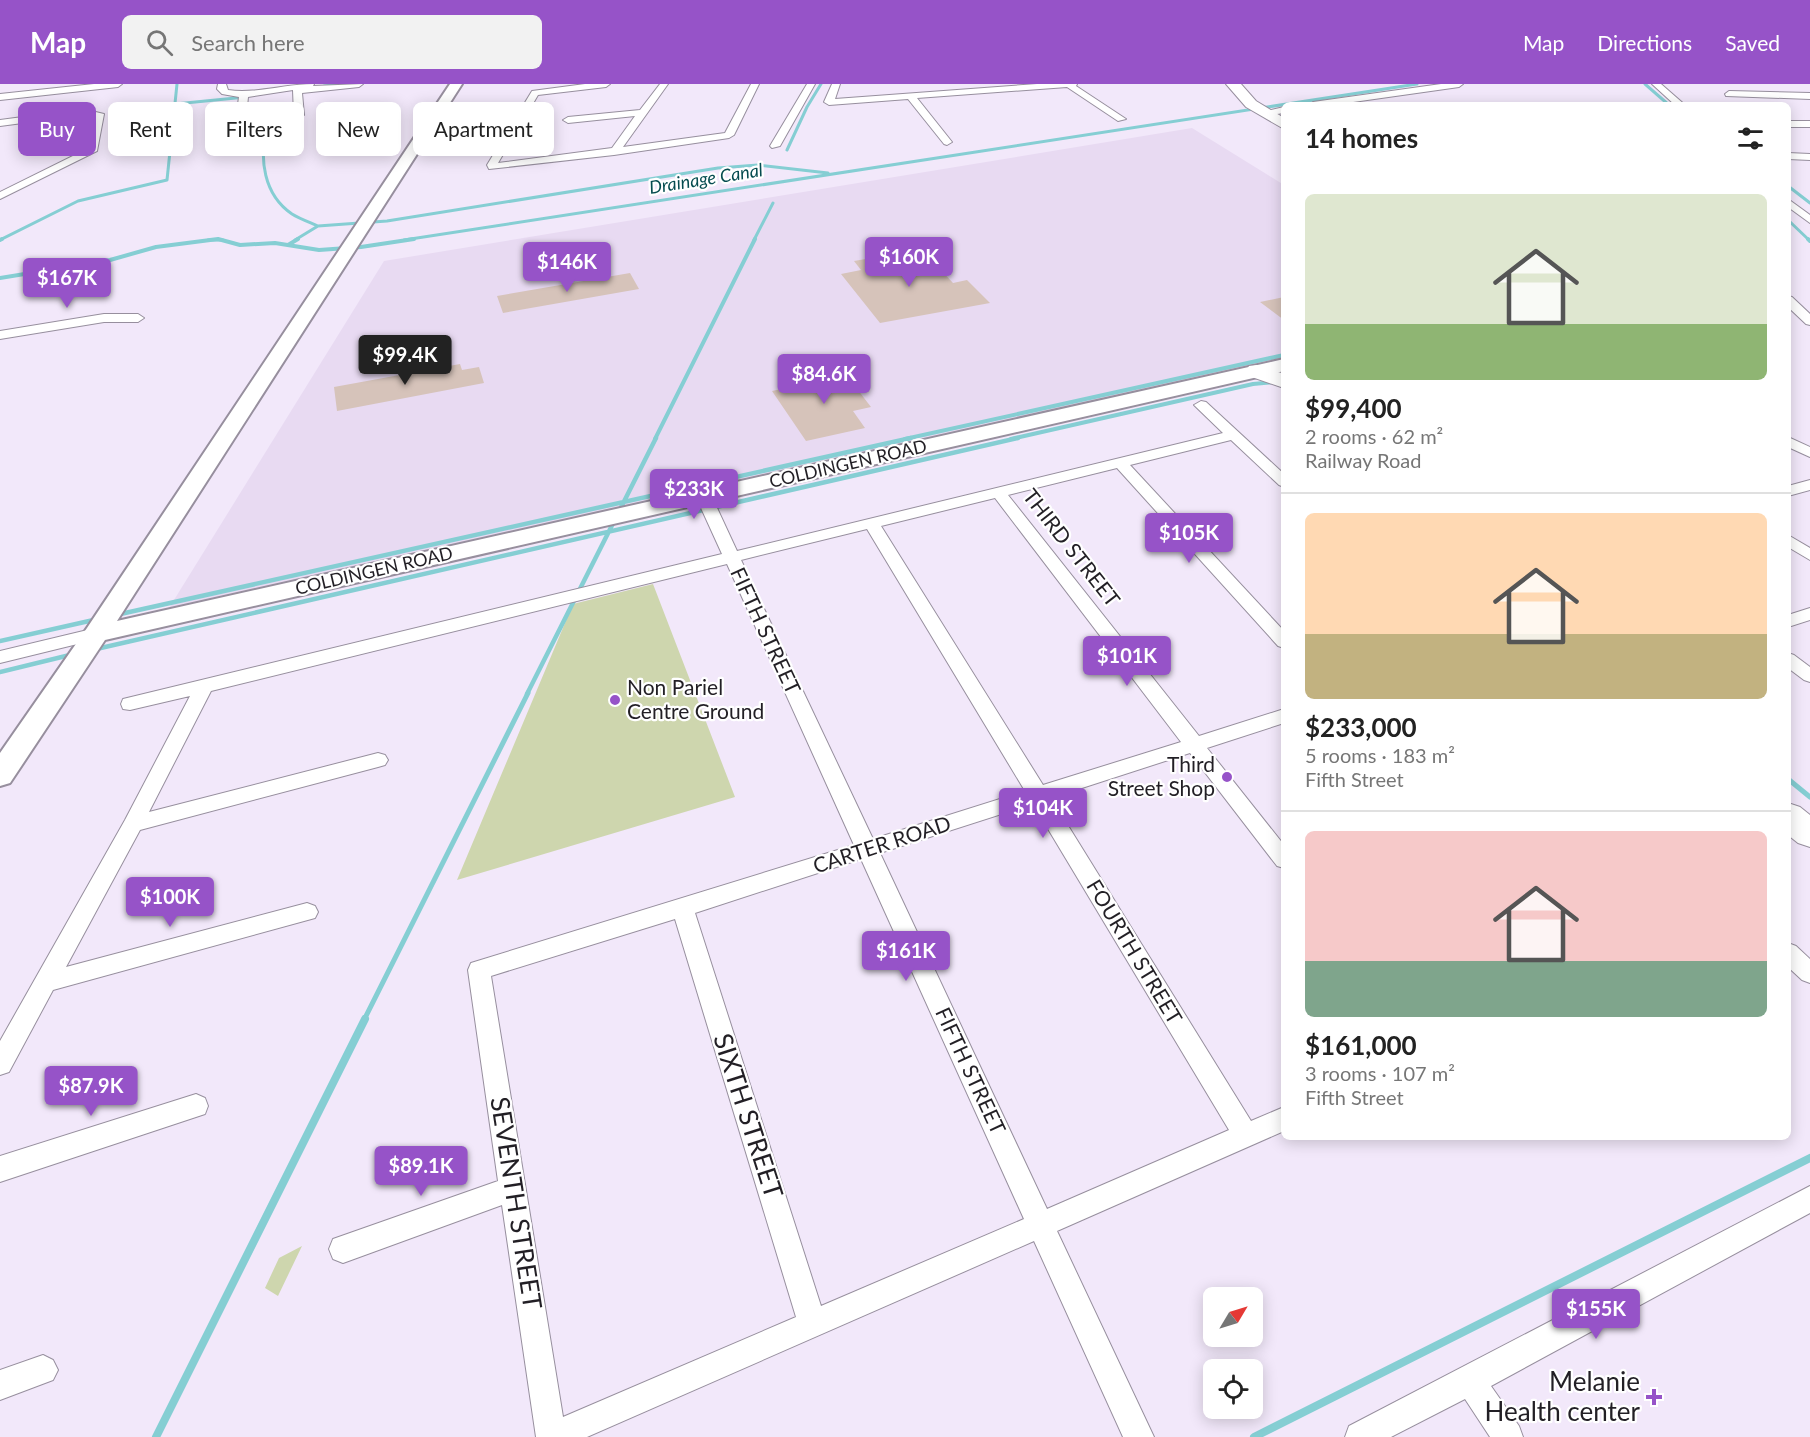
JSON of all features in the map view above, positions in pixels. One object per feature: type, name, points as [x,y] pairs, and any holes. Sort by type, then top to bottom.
[{"type":"main road","points":[[0,775],[96,634],[456,84]]},
{"type":"main road","points":[[1233,84],[1258,109],[1281,122]]},
{"type":"main road","name":"COLDINGEN ROAD","points":[[96,634],[707,503],[1281,366]]},
{"type":"main road","points":[[1257,371],[1281,380]]},
{"type":"main road","points":[[1791,818],[1810,834]]},
{"type":"street","points":[[3,84],[0,96],[118,84]]},
{"type":"street","points":[[222,84],[221,90],[243,95],[316,84]]},
{"type":"street","points":[[297,87],[360,84]]},
{"type":"street","points":[[606,84],[535,93],[492,165],[497,167],[729,135],[755,84]]},
{"type":"street","points":[[614,152],[664,84]]},
{"type":"street","points":[[775,146],[811,84]]},
{"type":"street","points":[[836,84],[829,102],[1073,84]]},
{"type":"street","points":[[906,84],[908,96],[947,142]]},
{"type":"street","points":[[1068,84],[1121,118]]},
{"type":"street","points":[[1334,102],[1459,84]]},
{"type":"street","points":[[1656,84],[1677,102]]},
{"type":"street","points":[[297,87],[298,102]]},
{"type":"street","points":[[1739,102],[1725,92],[1810,96]]},
{"type":"street","points":[[242,102],[243,95]]},
{"type":"street","points":[[1258,109],[1281,110]]},
{"type":"street","points":[[0,123],[83,112],[99,114],[94,149],[0,196]]},
{"type":"street","points":[[568,120],[642,112]]},
{"type":"street","points":[[1791,124],[1810,124]]},
{"type":"street","points":[[1791,156],[1809,158]]},
{"type":"street","points":[[1791,204],[1810,220]]},
{"type":"street","points":[[1791,303],[1810,321]]},
{"type":"street","points":[[0,335],[104,318],[138,318]]},
{"type":"street","points":[[1201,405],[1281,479]]},
{"type":"street","points":[[130,704],[1234,435]]},
{"type":"street","points":[[1791,443],[1810,453]]},
{"type":"street","points":[[1120,463],[1281,639]]},
{"type":"street","points":[[1791,490],[1810,485]]},
{"type":"street","name":"THIRD STREET","points":[[999,493],[1281,856]]},
{"type":"street","name":"FIFTH STREET","points":[[707,503],[1139,1437]]},
{"type":"street","name":"FOURTH STREET","points":[[872,524],[1246,1135]]},
{"type":"street","points":[[1791,542],[1810,555]]},
{"type":"street","points":[[1791,620],[1810,614]]},
{"type":"street","points":[[0,657],[96,634]]},
{"type":"street","points":[[1791,661],[1810,675]]},
{"type":"street","points":[[0,1064],[133,824],[204,687]]},
{"type":"street","name":"CARTER ROAD","points":[[479,970],[1281,718]]},
{"type":"street","points":[[133,824],[378,760]]},
{"type":"street","name":"SIXTH STREET","points":[[682,908],[813,1324]]},
{"type":"street","points":[[45,982],[307,912]]},
{"type":"street","points":[[1791,956],[1810,973]]},
{"type":"street","name":"SEVENTH STREET","points":[[479,970],[551,1437]]},
{"type":"street","points":[[0,1169],[196,1106]]},
{"type":"street","points":[[551,1437],[1281,1120]]},
{"type":"street","points":[[343,1249],[514,1188]]},
{"type":"street","points":[[1360,1437],[1470,1381],[1810,1199]]},
{"type":"street","points":[[0,1385],[43,1370]]},
{"type":"street","points":[[1470,1381],[1508,1437]]},
{"type":"shaded area","points":[[1192,128],[1281,183],[1281,361],[169,608],[384,261]]},
{"type":"green space","name":"Non Pariel Centre Ground","points":[[653,584],[735,797],[457,880],[573,604]]},
{"type":"green space","points":[[302,1246],[278,1296],[265,1288],[279,1258]]},
{"type":"building","points":[[901,253],[908,261],[930,258],[953,283],[967,280],[990,303],[880,323],[841,274],[861,270],[854,261]]},
{"type":"building","points":[[630,273],[639,289],[503,313],[497,296]]},
{"type":"building","points":[[1281,298],[1281,318],[1260,302]]},
{"type":"building","points":[[460,364],[462,370],[479,367],[484,383],[337,411],[334,387]]},
{"type":"building","points":[[841,368],[871,407],[853,411],[865,428],[806,441],[772,391],[810,383],[805,375]]},
{"type":"waterway","points":[[0,240],[78,201],[167,180],[177,84]]},
{"type":"waterway","points":[[324,86],[340,84]]},
{"type":"waterway","points":[[787,150],[807,107],[821,84]]},
{"type":"waterway","name":"Drainage Canal","points":[[1300,102],[1417,84]]},
{"type":"waterway","points":[[1645,84],[1666,102]]},
{"type":"waterway","points":[[193,102],[246,97]]},
{"type":"waterway","name":"Drainage Canal","points":[[404,240],[1281,105]]},
{"type":"waterway","points":[[264,156],[266,175],[275,197],[292,214],[318,226]]},
{"type":"waterway","points":[[318,226],[387,221],[718,168],[758,165],[828,173]]},
{"type":"waterway","points":[[1791,188],[1810,203]]},
{"type":"waterway","points":[[754,240],[773,203]]},
{"type":"waterway","points":[[1791,223],[1809,240]]},
{"type":"waterway","points":[[295,240],[318,226]]},
{"type":"waterway","name":"Drainage Canal","points":[[288,245],[298,239]]},
{"type":"waterway","name":"Drainage Canal","points":[[222,240],[240,245],[275,243],[319,250],[361,247],[414,239]]},
{"type":"waterway","points":[[655,439],[755,239]]},
{"type":"waterway","name":"Drainage Canal","points":[[0,278],[110,260],[156,247],[210,240]]},
{"type":"waterway","name":"Drainage Canal","points":[[210,240],[222,240]]},
{"type":"waterway","name":"Drainage Canal","points":[[210,240],[222,240]]},
{"type":"waterway","points":[[905,439],[1281,356]]},
{"type":"waterway","points":[[1011,439],[1253,384],[1281,381]]},
{"type":"waterway","points":[[624,502],[656,438]]},
{"type":"waterway","points":[[624,502],[911,438]]},
{"type":"waterway","points":[[609,532],[1018,438]]},
{"type":"waterway","points":[[116,615],[624,502]]},
{"type":"waterway","points":[[609,532],[624,502]]},
{"type":"waterway","points":[[92,650],[609,532]]},
{"type":"waterway","points":[[527,694],[609,532]]},
{"type":"waterway","points":[[0,641],[98,619]]},
{"type":"waterway","points":[[0,672],[74,654]]},
{"type":"waterway","points":[[364,1020],[528,693]]},
{"type":"waterway","points":[[1791,781],[1810,797]]},
{"type":"waterway","points":[[156,1437],[365,1019]]},
{"type":"waterway","points":[[1254,1437],[1810,1158]]},
{"type":"place","name":"Non Pariel Centre Ground","points":[[615,700]]},
{"type":"place","name":"Third Street Shop","points":[[1227,777]]},
{"type":"place","name":"Melanie Health center","points":[[1654,1397]]}]
